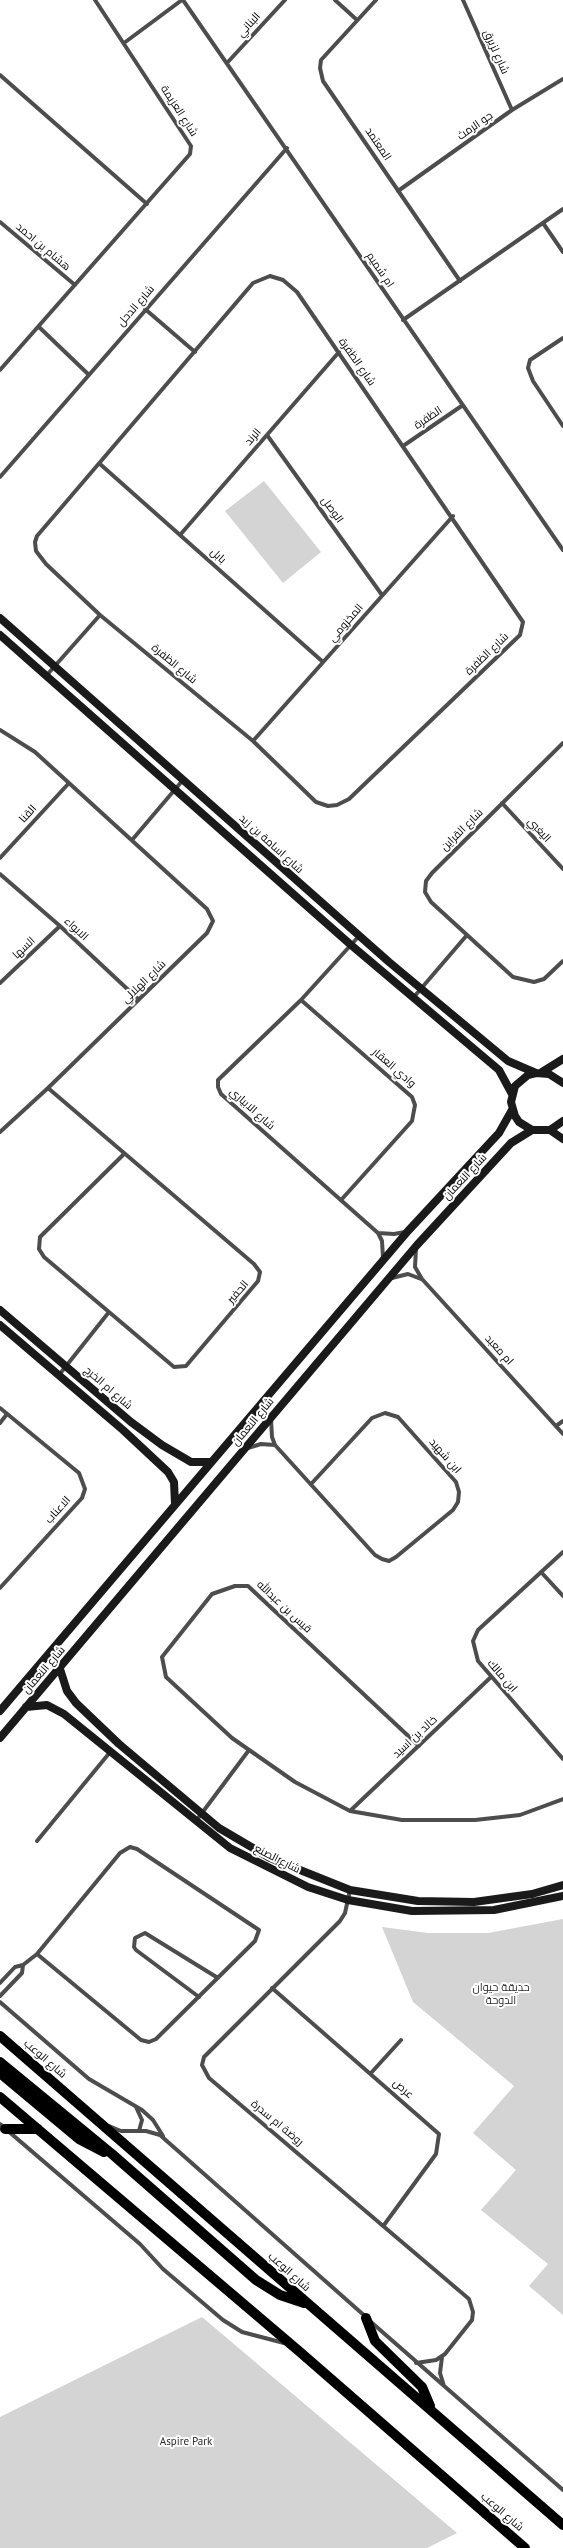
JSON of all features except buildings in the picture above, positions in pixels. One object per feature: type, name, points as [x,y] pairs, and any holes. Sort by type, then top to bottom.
[{"type":"main road","name":"شارع الوعب","points":[[0,2036],[213,2219],[306,2304],[432,2410],[563,2525]]},
{"type":"main road","points":[[0,2062],[112,2154],[267,2288],[280,2295],[306,2304]]},
{"type":"main road","points":[[0,2073],[78,2139],[112,2154]]},
{"type":"main road","name":"شارع الوعب","points":[[0,2097],[300,2352],[525,2548]]},
{"type":"main road","points":[[3,2126],[38,2129]]},
{"type":"main road","points":[[366,2318],[375,2341],[422,2387],[432,2410]]},
{"type":"street","name":"شارع العزيمة","points":[[0,370],[188,158],[191,146],[95,0]]},
{"type":"street","points":[[124,43],[183,0]]},
{"type":"street","name":"ام شميم","points":[[183,0],[287,148],[403,320],[563,550]]},
{"type":"street","name":"البناني","points":[[227,63],[285,0]]},
{"type":"street","points":[[335,0],[357,20]]},
{"type":"street","name":"المعتمد","points":[[376,0],[321,60],[320,68],[323,81],[460,281]]},
{"type":"street","name":"شارع لزيرق","points":[[464,0],[512,110]]},
{"type":"street","points":[[0,75],[147,204]]},
{"type":"street","name":"جو الرمث","points":[[398,191],[512,110],[563,79]]},
{"type":"street","name":"شارع الدحل","points":[[0,477],[88,374],[287,148]]},
{"type":"street","points":[[403,320],[563,209]]},
{"type":"street","name":"هشام بن احمد","points":[[0,222],[75,285]]},
{"type":"street","points":[[543,223],[563,252]]},
{"type":"street","name":"شارع الظفرة","points":[[270,276],[283,280],[297,292],[452,516],[523,622],[520,635],[349,799],[338,805],[328,806],[316,802],[253,741],[100,615],[46,564],[36,550],[35,542],[37,536],[195,352],[253,283],[270,276]]},
{"type":"street","points":[[145,309],[195,352]]},
{"type":"street","points":[[39,327],[88,374]]},
{"type":"street","points":[[563,338],[530,360],[528,368],[533,380],[563,426]]},
{"type":"street","name":"الرند","points":[[180,534],[339,352]]},
{"type":"street","name":"الظفرة","points":[[404,446],[463,405]]},
{"type":"street","name":"الوصل","points":[[266,435],[382,595]]},
{"type":"street","name":"بابل","points":[[100,464],[324,662]]},
{"type":"street","name":"المخزومي","points":[[253,741],[452,516]]},
{"type":"street","points":[[46,676],[100,615]]},
{"type":"street","name":"شارع اسامة بن زيد","points":[[0,618],[359,936],[508,1061],[539,1073],[556,1077],[563,1083]]},
{"type":"street","name":"شارع اسامة بن زيد","points":[[0,635],[351,945],[499,1070],[512,1094]]},
{"type":"street","name":"شارع الهلالي","points":[[0,730],[35,752],[207,909],[213,921],[207,933],[48,1088],[0,1132]]},
{"type":"street","name":"شارع القراين","points":[[563,743],[426,881],[425,892],[431,902],[513,977],[534,982],[544,979],[563,961]]},
{"type":"street","points":[[132,840],[183,780]]},
{"type":"street","name":"القنا","points":[[0,858],[69,783]]},
{"type":"street","name":"اليغبي","points":[[502,803],[563,869]]},
{"type":"street","name":"الابواء","points":[[0,874],[60,926],[138,999]]},
{"type":"street","name":"السها","points":[[0,983],[60,926]]},
{"type":"street","points":[[413,998],[467,935]]},
{"type":"street","name":"شارع الابياري","points":[[359,936],[301,1000],[218,1080],[218,1087],[221,1094],[342,1199],[378,1233]]},
{"type":"street","name":"وادي العقار","points":[[301,1000],[412,1097],[415,1105],[412,1121],[342,1199]]},
{"type":"street","points":[[563,1059],[539,1073],[521,1080],[512,1094],[512,1110],[519,1122],[532,1130],[550,1130],[563,1121]]},
{"type":"street","name":"الحفير","points":[[48,1088],[254,1264],[260,1272],[258,1282],[186,1366],[174,1367],[44,1257],[40,1248],[40,1237],[124,1154]]},
{"type":"street","name":"شارع النعمان","points":[[0,1710],[382,1261],[499,1133],[512,1110]]},
{"type":"street","name":"شارع النعمان","points":[[0,1738],[60,1669],[417,1245],[512,1143],[532,1130]]},
{"type":"street","points":[[550,1130],[563,1139]]},
{"type":"street","points":[[378,1233],[394,1234],[408,1231]]},
{"type":"street","points":[[378,1233],[382,1241],[382,1261]]},
{"type":"street","name":"ام معبد","points":[[417,1245],[414,1260],[422,1279],[563,1434]]},
{"type":"street","points":[[384,1283],[402,1275],[413,1275],[422,1279]]},
{"type":"street","name":"شارع ام الخرج","points":[[1,1312],[131,1422],[180,1458],[191,1462],[211,1462]]},
{"type":"street","points":[[59,1375],[109,1312]]},
{"type":"street","name":"شارع ام الخرج","points":[[0,1324],[168,1472],[174,1482],[175,1504]]},
{"type":"street","name":"الاعناب","points":[[0,1408],[80,1474],[85,1489],[82,1498],[0,1588]]},
{"type":"street","name":"ابن شهيد","points":[[275,1445],[312,1483],[375,1555],[389,1561],[453,1510],[458,1502],[459,1492],[456,1482],[398,1417],[385,1413],[372,1418],[312,1483]]},
{"type":"street","points":[[0,1423],[7,1414]]},
{"type":"street","points":[[243,1451],[252,1446],[275,1445],[271,1428],[271,1417]]},
{"type":"street","points":[[556,1426],[563,1421]]},
{"type":"street","name":"ابن مالك","points":[[563,1552],[478,1630],[473,1641],[478,1661],[563,1759]]},
{"type":"street","points":[[541,1572],[563,1596]]},
{"type":"street","name":"قيس بن عبدالله","points":[[419,1746],[248,1586],[235,1586],[212,1594],[162,1657],[166,1677],[232,1738],[295,1782],[350,1811],[402,1820],[475,1820],[520,1815],[563,1799]]},
{"type":"street","name":"شارع الصنع","points":[[60,1669],[67,1691],[76,1703],[119,1744],[219,1828],[270,1858],[350,1890],[418,1901],[474,1902],[532,1894],[563,1885]]},
{"type":"street","name":"خالد بن اسيد","points":[[350,1811],[491,1677]]},
{"type":"street","name":"شارع الصنع","points":[[26,1707],[47,1705],[64,1714],[112,1750],[196,1822],[230,1848],[274,1872],[308,1887],[348,1900],[412,1911],[494,1910],[563,1896]]},
{"type":"street","points":[[37,1841],[112,1750]]},
{"type":"street","points":[[196,1822],[249,1750]]},
{"type":"street","points":[[0,1983],[15,1967],[22,1965],[37,1954],[120,1853],[130,1847],[144,1853],[259,1930],[255,1941],[156,2039],[149,2042],[141,2040],[37,1954]]},
{"type":"street","name":"روضة ام سدرة","points":[[350,1890],[340,1921],[204,2057],[202,2065],[209,2078],[384,2225],[465,2296],[472,2306],[472,2320],[442,2357]]},
{"type":"street","points":[[199,1997],[136,1950],[134,1947],[135,1938],[145,1933],[218,1978]]},
{"type":"street","points":[[0,1996],[22,1973],[22,1965]]},
{"type":"street","name":"عرص","points":[[272,1988],[439,2134],[436,2154],[384,2225]]},
{"type":"street","points":[[0,2002],[89,2080],[136,2106],[153,2120],[165,2140]]},
{"type":"street","points":[[371,2073],[401,2040]]},
{"type":"street","points":[[136,2106],[142,2120],[139,2131]]},
{"type":"street","points":[[98,2120],[121,2131],[153,2132],[165,2140],[444,2388],[563,2490]]},
{"type":"street","name":"شارع الوعب","points":[[3,2126],[140,2244],[163,2269],[222,2320],[242,2332],[284,2343],[300,2352]]},
{"type":"street","points":[[416,2363],[430,2362],[442,2357]]},
{"type":"street","points":[[442,2357],[440,2372],[444,2388]]},
{"type":"green space","points":[[264,481],[321,552],[283,583],[225,511]]},
{"type":"green space","name":"حديقة حيوان الدوحة","points":[[563,1919],[563,2315],[529,2286],[548,2264],[481,2210],[516,2170],[473,2133],[514,2086],[413,2002],[382,1927],[428,1933],[488,1933]]},
{"type":"green space","name":"Aspire Park","points":[[202,2317],[457,2533],[427,2548],[0,2548],[0,2417]]}]
